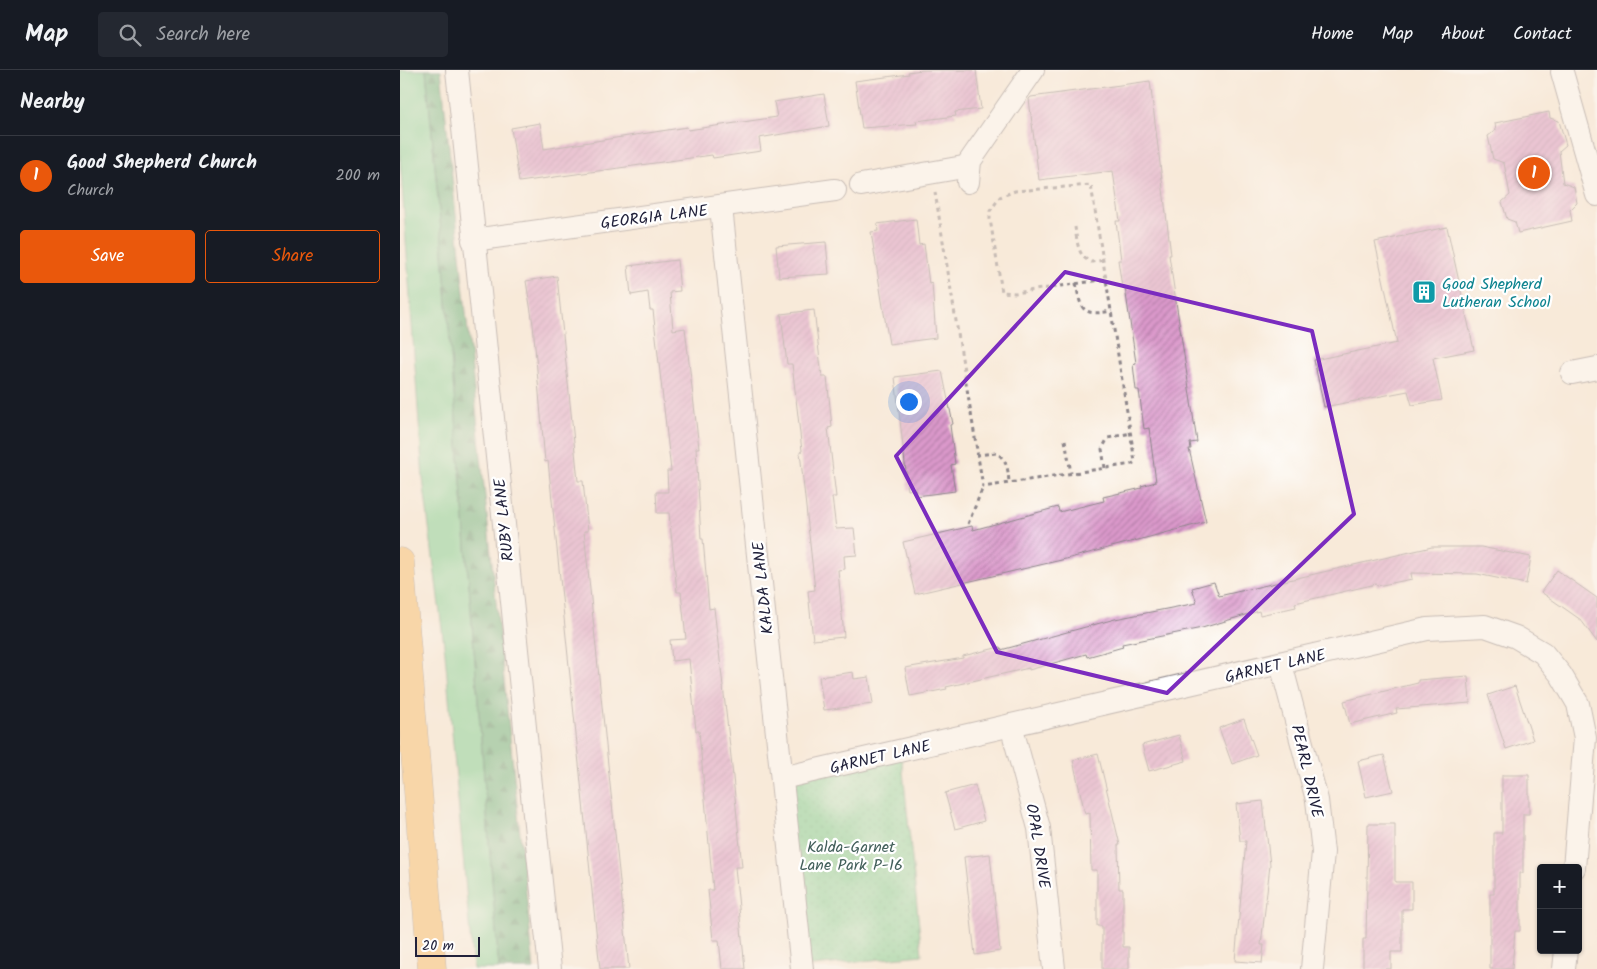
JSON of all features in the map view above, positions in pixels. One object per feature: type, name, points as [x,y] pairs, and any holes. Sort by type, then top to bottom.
[{"type":"highway","points":[[400,562],[432,969]]},
{"type":"street","name":"RUBY LANE","points":[[457,70],[473,240],[550,969]]},
{"type":"street","points":[[861,185],[969,174],[970,161],[1033,70]]},
{"type":"street","points":[[1561,71],[1597,195]]},
{"type":"street","name":"GEORGIA LANE","points":[[473,240],[835,190]]},
{"type":"street","name":"KALDA LANE","points":[[721,207],[802,969]]},
{"type":"street","points":[[1572,373],[1597,368]]},
{"type":"street","name":"GARNET LANE","points":[[782,778],[1427,629],[1464,625],[1485,626],[1516,637],[1543,653],[1561,675],[1578,704],[1585,738],[1574,864]]},
{"type":"street","name":"PEARL DRIVE","points":[[1281,664],[1317,800],[1323,852],[1312,969]]},
{"type":"street","name":"OPAL DRIVE","points":[[1011,725],[1039,828],[1054,969]]},
{"type":"street","points":[[1564,969],[1566,954]]},
{"type":"path","points":[[934,184],[976,455],[983,487],[968,524]]},
{"type":"path","points":[[983,487],[1135,462],[1130,433],[1112,311],[1107,279],[1104,260],[1091,185],[1015,191],[1000,197],[990,211],[1002,292],[1015,293],[1107,279]]},
{"type":"path","points":[[1075,227],[1078,243],[1084,256],[1092,262],[1104,260]]},
{"type":"path","points":[[1076,283],[1079,302],[1089,313],[1093,315],[1112,311]]},
{"type":"path","points":[[1105,468],[1102,449],[1108,438],[1130,433]]},
{"type":"path","points":[[1064,440],[1071,474]]},
{"type":"path","points":[[976,455],[997,453],[1008,468],[1009,483]]},
{"type":"highlighted area","points":[[1065,272],[1312,331],[1354,514],[1167,693],[997,652],[896,456]]},
{"type":"green space","points":[[400,70],[426,70],[443,252],[499,969],[473,969],[445,653],[423,479],[400,157]]},
{"type":"green space","points":[[426,70],[441,70],[534,969],[499,969],[443,252]]},
{"type":"green space","name":"Kalda-Garnet Lane Park P-16","points":[[901,752],[922,955],[802,967],[782,778]]},
{"type":"building","points":[[922,70],[976,70],[981,109],[955,112],[956,116],[916,121],[917,124],[862,128],[855,81],[909,74],[908,72]]},
{"type":"building","points":[[1150,81],[1171,255],[1169,255],[1197,442],[1190,443],[1191,449],[1189,449],[1206,522],[1070,558],[915,594],[903,542],[972,526],[973,530],[1058,507],[1059,512],[1104,501],[1103,497],[1142,488],[1141,486],[1156,482],[1149,428],[1144,429],[1139,390],[1136,390],[1133,364],[1136,363],[1125,287],[1122,287],[1118,260],[1121,260],[1116,221],[1120,221],[1113,171],[1039,180],[1029,99],[1031,97]]},
{"type":"building","points":[[824,94],[829,126],[759,138],[761,151],[713,158],[712,155],[519,182],[511,128],[540,123],[544,149],[687,127],[688,130],[777,117],[774,102]]},
{"type":"building","points":[[1549,112],[1550,118],[1559,121],[1566,145],[1559,151],[1563,183],[1574,187],[1577,203],[1570,210],[1572,221],[1518,233],[1515,222],[1507,219],[1502,202],[1510,195],[1504,163],[1493,159],[1488,136],[1496,130],[1495,123]]},
{"type":"building","points":[[916,219],[919,245],[924,244],[929,284],[932,283],[936,338],[889,344],[871,232],[878,231],[877,224]]},
{"type":"building","name":"Good Shepherd Lutheran School","points":[[1447,227],[1474,350],[1433,358],[1442,400],[1412,405],[1408,391],[1324,407],[1314,360],[1397,343],[1375,242]]},
{"type":"building","points":[[826,242],[829,274],[779,277],[776,246]]},
{"type":"building","points":[[677,260],[680,291],[670,292],[673,330],[685,328],[699,448],[696,448],[701,539],[703,539],[709,609],[714,608],[730,747],[742,867],[735,867],[745,969],[722,969],[719,940],[713,940],[708,890],[713,890],[699,731],[696,731],[689,659],[672,661],[670,640],[686,639],[681,592],[677,592],[669,513],[657,513],[656,492],[668,492],[667,471],[671,471],[653,310],[650,310],[648,292],[631,295],[628,266]]},
{"type":"building","points":[[557,276],[578,481],[583,481],[588,531],[584,531],[629,969],[600,969],[548,461],[545,462],[533,324],[526,281]]},
{"type":"building","points":[[814,310],[822,377],[827,377],[832,427],[828,428],[836,497],[832,497],[836,529],[854,528],[857,555],[844,556],[845,569],[838,570],[844,637],[813,640],[808,591],[815,590],[800,452],[802,451],[792,364],[787,364],[781,314]]},
{"type":"building","points":[[942,371],[953,424],[950,425],[955,464],[951,465],[955,491],[916,496],[915,489],[908,490],[895,377]]},
{"type":"building","points":[[1432,547],[1481,547],[1531,557],[1526,584],[1477,574],[1411,573],[1412,579],[1377,586],[1376,584],[1295,603],[1296,607],[1260,615],[1259,611],[1202,628],[1122,644],[1123,647],[1087,657],[1086,654],[1029,670],[1029,668],[946,687],[947,689],[910,696],[905,668],[963,658],[963,656],[1000,647],[1001,650],[1115,619],[1197,603],[1192,588],[1214,582],[1219,596]]},
{"type":"building","points":[[1557,570],[1597,598],[1597,642],[1581,620],[1541,592]]},
{"type":"building","points":[[853,672],[854,679],[869,677],[873,704],[824,710],[819,677]]},
{"type":"building","points":[[1468,676],[1470,703],[1396,709],[1397,713],[1350,724],[1344,701],[1418,683],[1418,680]]},
{"type":"building","points":[[1515,686],[1533,740],[1506,749],[1488,695]]},
{"type":"building","points":[[1244,719],[1257,755],[1232,764],[1219,728]]},
{"type":"building","points":[[1179,735],[1186,761],[1149,771],[1142,745]]},
{"type":"building","points":[[1098,754],[1120,845],[1118,845],[1119,889],[1123,889],[1123,947],[1129,947],[1129,969],[1102,969],[1102,926],[1097,926],[1097,870],[1091,870],[1090,813],[1085,814],[1073,760]]},
{"type":"building","points":[[1384,755],[1393,791],[1366,797],[1358,761]]},
{"type":"building","points":[[1502,775],[1529,775],[1529,814],[1523,814],[1523,873],[1520,873],[1520,931],[1515,931],[1512,969],[1490,969],[1490,894],[1494,894],[1494,833],[1502,833]]},
{"type":"building","points":[[975,785],[984,821],[955,829],[945,793]]},
{"type":"building","points":[[1263,801],[1270,865],[1261,945],[1264,945],[1262,963],[1235,961],[1246,841],[1240,841],[1236,804]]},
{"type":"building","points":[[1368,824],[1395,824],[1395,882],[1412,882],[1412,909],[1402,909],[1402,952],[1391,952],[1391,969],[1363,969],[1363,939],[1366,939]]},
{"type":"building","points":[[990,854],[1000,951],[975,955],[964,857]]},
{"type":"place","name":"Good Shepherd Church","points":[[1534,173]]},
{"type":"place","name":"Good Shepherd Lutheran School","points":[[1424,292]]}]
